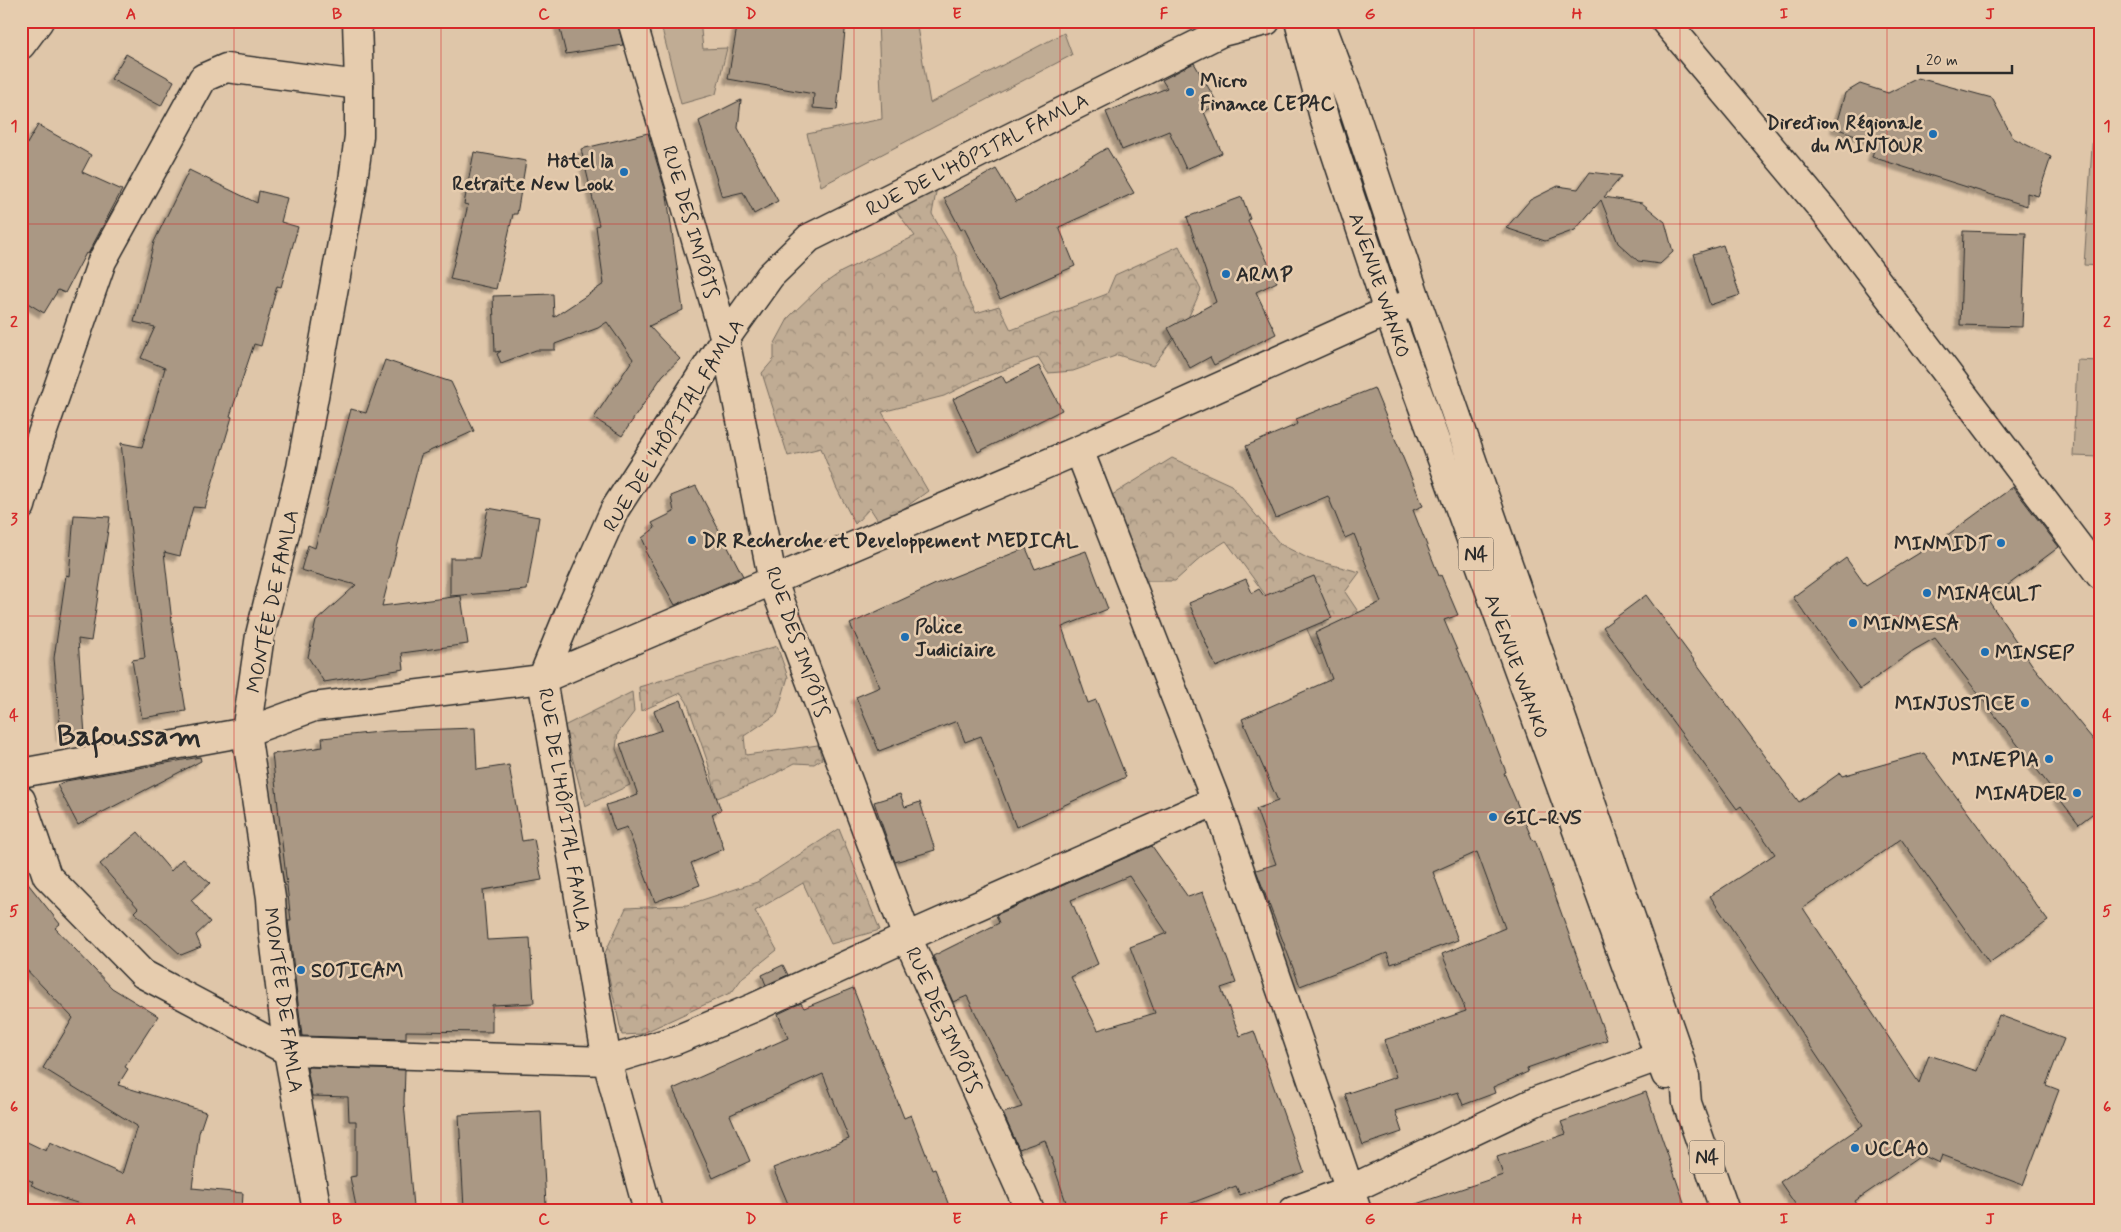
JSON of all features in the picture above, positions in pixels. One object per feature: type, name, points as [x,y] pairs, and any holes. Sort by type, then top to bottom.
[{"type":"main road","points":[[21,45],[39,21]]},
{"type":"main road","name":"MONTÉE DE FAMLA","points":[[317,1211],[288,1050],[275,949],[271,898],[246,732],[260,635],[301,468],[352,188],[359,136],[360,85],[357,21]]},
{"type":"main road","name":"RUE DES IMPÔTS","points":[[632,21],[725,339],[773,582],[907,937],[1030,1211]]},
{"type":"main road","name":"RUE DE L'HÔPITAL FAMLA","points":[[648,1211],[607,1061],[542,680],[615,509],[725,339],[770,276],[808,238],[1214,36],[1266,21]]},
{"type":"main road","name":"AVENUE WANKO","points":[[1299,21],[1325,122],[1388,311],[1668,1054]]},
{"type":"main road","name":"AVENUE WANKO","points":[[1320,21],[1354,111],[1668,1054],[1669,1081],[1687,1104],[1726,1211]]},
{"type":"main road","points":[[1665,21],[1824,211],[2100,575]]},
{"type":"main road","points":[[21,506],[28,452],[102,261],[203,78],[226,68],[360,85]]},
{"type":"main road","points":[[21,773],[246,732],[314,707],[542,680],[1079,450],[1388,311],[1417,302]]},
{"type":"main road","points":[[1079,450],[1216,801],[1353,1200]]},
{"type":"main road","points":[[21,800],[47,876],[143,974],[288,1050],[607,1061],[676,1040],[753,1008],[907,937],[1216,801]]},
{"type":"main road","points":[[1293,1211],[1353,1200],[1539,1100],[1668,1054]]},
{"type":"green space","points":[[660,21],[700,21],[703,49],[727,48],[716,94],[681,104]]},
{"type":"green space","points":[[878,21],[916,21],[930,103],[1064,33],[1072,55],[821,186],[807,134],[882,119]]},
{"type":"green space","points":[[2096,89],[2100,89],[2100,266],[2084,265]]},
{"type":"green space","points":[[939,176],[932,214],[957,257],[963,287],[976,313],[999,306],[1011,330],[1107,294],[1115,275],[1179,246],[1201,290],[1188,318],[1153,366],[1118,355],[1073,371],[1048,373],[1038,357],[974,381],[944,396],[882,412],[928,491],[881,525],[870,508],[855,524],[836,487],[821,448],[788,456],[762,373],[774,359],[774,345],[789,317],[821,286],[841,272],[915,236],[888,200]]},
{"type":"green space","points":[[2077,360],[2100,361],[2100,457],[2073,456]]},
{"type":"green space","points":[[1172,458],[1231,485],[1280,544],[1309,559],[1360,572],[1345,592],[1373,634],[1319,655],[1297,608],[1272,604],[1226,541],[1205,554],[1175,581],[1143,581],[1104,500]]},
{"type":"green space","points":[[777,646],[788,677],[777,714],[744,736],[746,755],[818,745],[822,759],[814,764],[795,763],[765,779],[717,798],[708,763],[687,702],[681,693],[641,711],[639,687]]},
{"type":"green space","points":[[632,692],[634,712],[618,733],[616,749],[630,785],[585,806],[564,726]]},
{"type":"green space","points":[[839,829],[880,930],[831,944],[803,883],[755,911],[777,950],[743,977],[732,992],[641,1034],[622,1035],[604,955],[626,908],[687,905],[757,882]]},
{"type":"building","points":[[558,21],[617,21],[623,45],[566,54]]},
{"type":"building","points":[[738,21],[846,21],[837,110],[813,108],[814,94],[728,79]]},
{"type":"building","points":[[126,54],[174,81],[161,106],[111,79]]},
{"type":"building","points":[[1194,63],[1218,104],[1204,112],[1222,153],[1186,169],[1169,131],[1122,150],[1106,112],[1167,88],[1162,80]]},
{"type":"building","name":"Direction Régionale du MINTOUR","points":[[1918,78],[1992,98],[2013,138],[2051,157],[2038,196],[2027,193],[2027,206],[1872,157],[1876,142],[1835,128],[1845,93],[1860,84],[1888,93]]},
{"type":"building","points":[[741,100],[738,128],[778,201],[754,214],[743,192],[722,197],[699,121]]},
{"type":"building","points":[[38,125],[91,155],[82,172],[122,190],[65,293],[58,290],[44,313],[21,299],[21,154]]},
{"type":"building","points":[[648,133],[667,196],[683,310],[649,326],[680,359],[663,375],[622,436],[594,418],[633,359],[607,322],[598,328],[555,344],[555,350],[536,350],[501,363],[497,354],[501,351],[495,352],[493,296],[553,294],[554,317],[604,284],[596,226],[599,225],[581,149]]},
{"type":"building","points":[[1107,148],[1134,193],[1059,227],[1075,266],[1000,299],[964,228],[961,230],[944,198],[996,169],[1016,202]]},
{"type":"building","points":[[474,152],[526,161],[517,214],[513,214],[496,289],[450,279],[468,205],[464,204]]},
{"type":"building","points":[[189,170],[257,203],[259,191],[287,198],[281,222],[298,227],[281,287],[277,286],[261,346],[254,344],[230,416],[232,417],[205,508],[193,507],[180,556],[164,552],[173,631],[186,711],[142,718],[132,660],[145,658],[121,443],[142,447],[165,368],[141,358],[155,327],[134,322],[154,242]]},
{"type":"building","points":[[1590,172],[1622,176],[1604,197],[1642,203],[1665,222],[1673,252],[1660,264],[1638,261],[1618,243],[1601,200],[1575,230],[1545,241],[1506,228],[1530,200],[1558,186],[1578,189]]},
{"type":"building","points":[[1242,197],[1250,219],[1248,220],[1277,282],[1256,292],[1276,334],[1214,365],[1210,357],[1190,368],[1168,328],[1216,302],[1187,217]]},
{"type":"building","points":[[1963,231],[2026,233],[2022,327],[1960,325]]},
{"type":"building","points":[[1723,245],[1740,295],[1710,305],[1694,254]]},
{"type":"building","points":[[385,360],[451,382],[474,431],[421,455],[382,606],[461,596],[468,644],[402,653],[404,669],[324,682],[308,657],[316,621],[356,585],[301,570],[308,545],[315,548],[351,409],[366,413]]},
{"type":"building","points":[[1039,366],[1062,410],[978,452],[953,399],[1002,376],[1006,383]]},
{"type":"building","points":[[1374,388],[1423,506],[1413,510],[1439,576],[1441,575],[1458,615],[1444,620],[1481,706],[1506,772],[1504,773],[1533,841],[1535,840],[1607,1040],[1527,1068],[1528,1072],[1493,1087],[1495,1093],[1463,1105],[1458,1092],[1395,1111],[1402,1132],[1363,1145],[1345,1094],[1396,1077],[1384,1040],[1434,1024],[1434,1022],[1466,1011],[1442,954],[1505,928],[1477,852],[1433,872],[1458,940],[1391,964],[1387,953],[1300,986],[1256,870],[1276,864],[1256,809],[1278,801],[1242,719],[1332,679],[1315,633],[1381,602],[1354,534],[1345,538],[1328,496],[1276,518],[1246,446],[1298,424],[1296,419]]},
{"type":"building","name":"DR Recherche et Developpement MEDICAL","points":[[696,486],[743,576],[675,605],[645,551],[647,549],[642,538],[655,528],[652,523],[674,512],[671,496]]},
{"type":"building","points":[[2013,487],[2059,547],[1988,600],[2033,666],[2100,748],[2100,808],[2079,824],[1935,638],[1914,650],[1860,689],[1793,597],[1846,558],[1866,586],[1942,539]]},
{"type":"building","points":[[488,508],[539,517],[527,590],[450,596],[450,558],[479,558]]},
{"type":"building","points":[[74,515],[110,517],[91,641],[78,639],[85,735],[61,737],[54,658],[66,575],[69,576]]},
{"type":"building","points":[[1026,548],[1035,569],[1086,551],[1108,609],[1062,627],[1088,703],[1096,700],[1126,777],[1016,827],[981,736],[965,742],[957,721],[879,751],[856,697],[880,687],[850,624],[938,583]]},
{"type":"building","points":[[1314,576],[1332,618],[1216,667],[1189,603],[1246,579],[1252,593],[1259,589],[1264,596]]},
{"type":"building","points":[[1646,595],[1799,802],[1840,773],[1842,776],[1924,753],[2048,921],[1989,963],[1901,839],[1803,908],[1919,1083],[1929,1055],[1977,1071],[1999,1015],[2064,1039],[2046,1085],[2059,1090],[2023,1185],[1942,1155],[1939,1163],[1922,1155],[1855,1201],[1861,1211],[1800,1211],[1780,1182],[1863,1125],[1710,896],[1775,854],[1741,806],[1737,809],[1603,627]]},
{"type":"building","points":[[681,700],[721,810],[712,814],[724,849],[691,863],[700,885],[655,902],[627,827],[615,831],[606,805],[638,795],[620,744],[662,730],[654,711]]},
{"type":"building","points":[[475,728],[477,770],[509,765],[522,841],[534,839],[542,880],[483,890],[487,940],[530,938],[534,1003],[492,1005],[492,1032],[406,1031],[406,1039],[302,1036],[288,921],[291,921],[272,754],[323,747],[322,738],[388,731]]},
{"type":"building","points":[[200,757],[201,761],[78,825],[57,785],[66,781]]},
{"type":"building","points":[[900,794],[905,807],[920,802],[935,850],[895,862],[874,802]]},
{"type":"building","points":[[138,832],[171,871],[182,859],[210,883],[191,900],[210,922],[196,935],[201,947],[181,955],[134,912],[138,908],[100,864]]},
{"type":"building","points":[[1152,846],[1188,897],[1203,892],[1236,983],[1221,988],[1240,1036],[1254,1031],[1304,1172],[1240,1195],[1236,1186],[1171,1211],[1069,1211],[1045,1140],[1019,1149],[1003,1113],[1022,1107],[967,996],[953,1002],[933,956],[999,923],[996,915]],"holes":[[[1129,876],[1167,933],[1130,947],[1155,1013],[1098,1030],[1071,977],[1098,964],[1071,900]]]},
{"type":"building","points":[[21,875],[60,924],[55,928],[112,988],[158,1016],[125,1067],[128,1069],[118,1085],[206,1112],[199,1133],[192,1188],[243,1193],[242,1211],[104,1211],[67,1200],[31,1185],[33,1182],[21,1176],[21,1139],[46,1151],[50,1142],[122,1174],[137,1126],[43,1068],[73,1018],[21,964]]},
{"type":"building","points":[[783,965],[788,975],[766,985],[762,975]]},
{"type":"building","points":[[853,988],[904,1118],[911,1115],[932,1170],[935,1169],[951,1211],[791,1211],[773,1168],[849,1139],[823,1074],[730,1115],[750,1161],[713,1178],[673,1089],[788,1038],[778,1014],[801,1003],[804,1008]]},
{"type":"building","points":[[307,1067],[405,1070],[404,1102],[413,1207],[390,1209],[391,1211],[357,1211],[350,1177],[356,1176],[356,1121],[349,1121],[348,1097],[312,1096]]},
{"type":"building","points":[[1646,1092],[1687,1211],[1411,1211],[1410,1206],[1503,1175],[1497,1157],[1566,1134],[1561,1122]]},
{"type":"building","points":[[541,1111],[546,1205],[464,1209],[459,1115]]},
{"type":"place","name":"Micro Finance CEPAC","points":[[1190,92]]},
{"type":"place","name":"Direction Régionale du MINTOUR","points":[[1933,134]]},
{"type":"place","name":"Hôtel la Retraite New Look","points":[[624,172]]},
{"type":"place","name":"ARMP","points":[[1226,274]]},
{"type":"place","name":"DR Recherche et Developpement MEDICAL","points":[[692,540]]},
{"type":"place","name":"MINMIDT","points":[[2001,543]]},
{"type":"place","name":"MINACULT","points":[[1927,593]]},
{"type":"place","name":"MINMESA","points":[[1853,623]]},
{"type":"place","name":"Police Judiciaire","points":[[905,637]]},
{"type":"place","name":"MINSEP","points":[[1985,652]]},
{"type":"place","name":"MINJUSTICE","points":[[2025,703]]},
{"type":"place","name":"MINEPIA","points":[[2049,759]]},
{"type":"place","name":"MINADER","points":[[2077,793]]},
{"type":"place","name":"GIC-RVS","points":[[1493,817]]},
{"type":"place","name":"SOTICAM","points":[[301,970]]},
{"type":"place","name":"UCCAO","points":[[1855,1148]]},
{"type":"district","name":"Bafoussam","points":[[129,735]]}]
